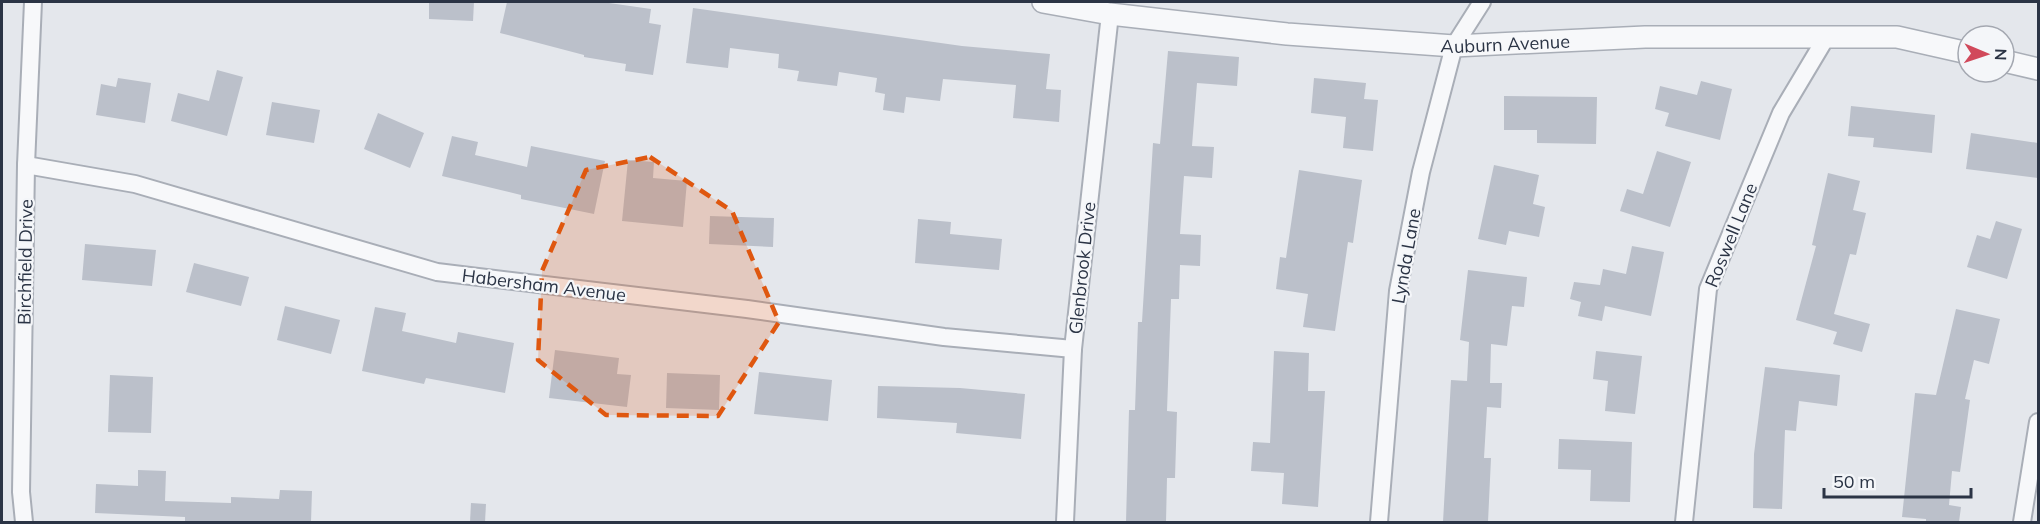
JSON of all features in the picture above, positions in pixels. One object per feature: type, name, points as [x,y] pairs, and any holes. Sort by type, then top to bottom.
[{"type":"street","name":"Birchfield Drive","points":[[24,522],[21,492],[26,165],[33,2]]},
{"type":"street","name":"Auburn Avenue","points":[[1043,2],[1110,14],[1287,34],[1454,46],[1646,37],[1827,36],[1897,37],[1956,50]]},
{"type":"street","name":"Lynda Lane","points":[[1378,522],[1398,291],[1421,172],[1454,46],[1482,2]]},
{"type":"street","name":"Glenbrook Drive","points":[[1065,522],[1073,349],[1110,14]]},
{"type":"street","name":"Roswell Lane","points":[[1684,522],[1708,289],[1781,113],[1827,36]]},
{"type":"street","points":[[2016,64],[2038,69]]},
{"type":"street","name":"Habersham Avenue","points":[[26,165],[135,184],[437,272],[747,309],[944,337],[1073,349]]},
{"type":"street","points":[[2022,522],[2038,422]]},
{"type":"highlighted area","points":[[650,157],[732,211],[779,322],[718,416],[606,415],[538,360],[542,271],[586,170]]},
{"type":"building","points":[[429,2],[474,2],[473,21],[429,19]]},
{"type":"building","points":[[507,2],[602,2],[651,9],[649,23],[661,25],[653,75],[625,71],[626,64],[584,57],[584,55],[500,33]]},
{"type":"building","points":[[693,8],[962,46],[1050,54],[1046,89],[1061,90],[1059,122],[1013,118],[1016,85],[943,79],[940,101],[906,97],[904,113],[883,110],[885,94],[875,92],[877,78],[839,72],[837,86],[797,81],[799,71],[778,68],[779,54],[730,48],[728,68],[686,63]]},
{"type":"building","points":[[1168,51],[1239,57],[1237,86],[1197,83],[1192,146],[1214,147],[1212,178],[1184,176],[1180,234],[1201,235],[1200,266],[1180,265],[1179,299],[1171,299],[1167,411],[1177,412],[1175,478],[1167,478],[1166,522],[1126,522],[1129,410],[1135,410],[1138,322],[1142,322],[1153,143],[1160,144]]},
{"type":"building","points":[[217,70],[243,77],[227,136],[171,121],[178,93],[209,101]]},
{"type":"building","points":[[118,78],[151,83],[145,123],[96,115],[101,84],[116,87]]},
{"type":"building","points":[[1314,78],[1366,83],[1364,99],[1378,100],[1373,151],[1343,148],[1346,117],[1311,113]]},
{"type":"building","points":[[1701,81],[1732,89],[1720,140],[1665,126],[1669,113],[1655,109],[1660,86],[1697,95]]},
{"type":"building","points":[[1504,96],[1597,97],[1596,144],[1537,143],[1537,130],[1504,130]]},
{"type":"building","points":[[272,102],[320,110],[314,143],[266,135]]},
{"type":"building","points":[[1851,106],[1935,115],[1932,153],[1873,147],[1874,138],[1848,136]]},
{"type":"building","points":[[378,113],[424,133],[410,168],[364,149]]},
{"type":"building","points":[[1971,133],[2038,143],[2038,178],[1966,169]]},
{"type":"building","points":[[452,136],[478,142],[475,155],[527,167],[531,146],[605,161],[594,214],[521,199],[521,195],[442,176]]},
{"type":"building","points":[[1657,151],[1691,162],[1670,227],[1620,211],[1627,189],[1643,194]]},
{"type":"building","points":[[628,160],[654,162],[653,178],[687,181],[683,227],[622,221]]},
{"type":"building","points":[[1494,165],[1539,175],[1533,204],[1545,207],[1539,237],[1509,231],[1506,245],[1478,239]]},
{"type":"building","points":[[1299,170],[1362,180],[1353,243],[1348,242],[1335,331],[1303,327],[1308,294],[1276,289],[1280,257],[1286,258]]},
{"type":"building","points":[[1828,173],[1860,181],[1853,210],[1866,213],[1856,255],[1850,254],[1834,314],[1870,324],[1862,352],[1833,344],[1837,332],[1796,320],[1816,246],[1812,245]]},
{"type":"building","points":[[710,216],[774,218],[773,247],[709,244]]},
{"type":"building","points":[[918,219],[951,222],[950,234],[1002,239],[999,270],[915,263]]},
{"type":"building","points":[[1996,221],[2022,229],[2007,279],[1967,267],[1977,235],[1990,239]]},
{"type":"building","points":[[85,244],[156,250],[152,286],[82,280]]},
{"type":"building","points":[[1632,246],[1664,252],[1651,316],[1605,306],[1602,321],[1578,316],[1581,302],[1570,299],[1574,282],[1600,285],[1603,269],[1626,274]]},
{"type":"building","points":[[194,263],[249,277],[241,306],[186,292]]},
{"type":"building","points":[[1468,270],[1527,277],[1524,307],[1512,306],[1507,346],[1491,344],[1490,383],[1502,383],[1501,408],[1487,407],[1484,458],[1491,458],[1488,522],[1443,522],[1451,380],[1467,381],[1469,342],[1460,340]]},
{"type":"building","points":[[285,306],[340,320],[331,354],[277,340]]},
{"type":"building","points":[[375,307],[406,313],[402,331],[456,343],[458,332],[514,343],[505,393],[426,378],[424,384],[362,371]]},
{"type":"building","points":[[1956,309],[2000,319],[1989,364],[1974,360],[1965,399],[1970,400],[1960,472],[1952,471],[1949,505],[1961,507],[1959,522],[1926,522],[1926,519],[1902,517],[1915,393],[1936,395]]},
{"type":"building","points":[[555,350],[619,358],[617,374],[631,375],[627,407],[549,398]]},
{"type":"building","points":[[1274,351],[1309,353],[1308,391],[1325,391],[1318,507],[1282,504],[1284,473],[1251,471],[1253,442],[1270,443]]},
{"type":"building","points":[[1596,351],[1642,356],[1635,414],[1605,411],[1608,381],[1593,379]]},
{"type":"building","points":[[1765,367],[1840,375],[1837,406],[1799,401],[1796,431],[1785,430],[1782,509],[1753,508],[1754,454]]},
{"type":"building","points":[[759,372],[832,380],[828,421],[754,414]]},
{"type":"building","points":[[667,373],[720,375],[719,410],[666,408]]},
{"type":"building","points":[[110,375],[153,377],[151,433],[108,432]]},
{"type":"building","points":[[878,386],[960,388],[1025,394],[1021,439],[956,433],[957,423],[877,418]]},
{"type":"building","points":[[1559,439],[1632,442],[1630,502],[1590,501],[1591,470],[1558,469]]},
{"type":"building","points":[[138,470],[166,471],[165,501],[231,503],[231,497],[279,499],[280,490],[312,491],[311,522],[185,522],[185,517],[95,513],[96,484],[138,486]]},
{"type":"building","points":[[471,503],[486,504],[485,522],[470,522]]}]
